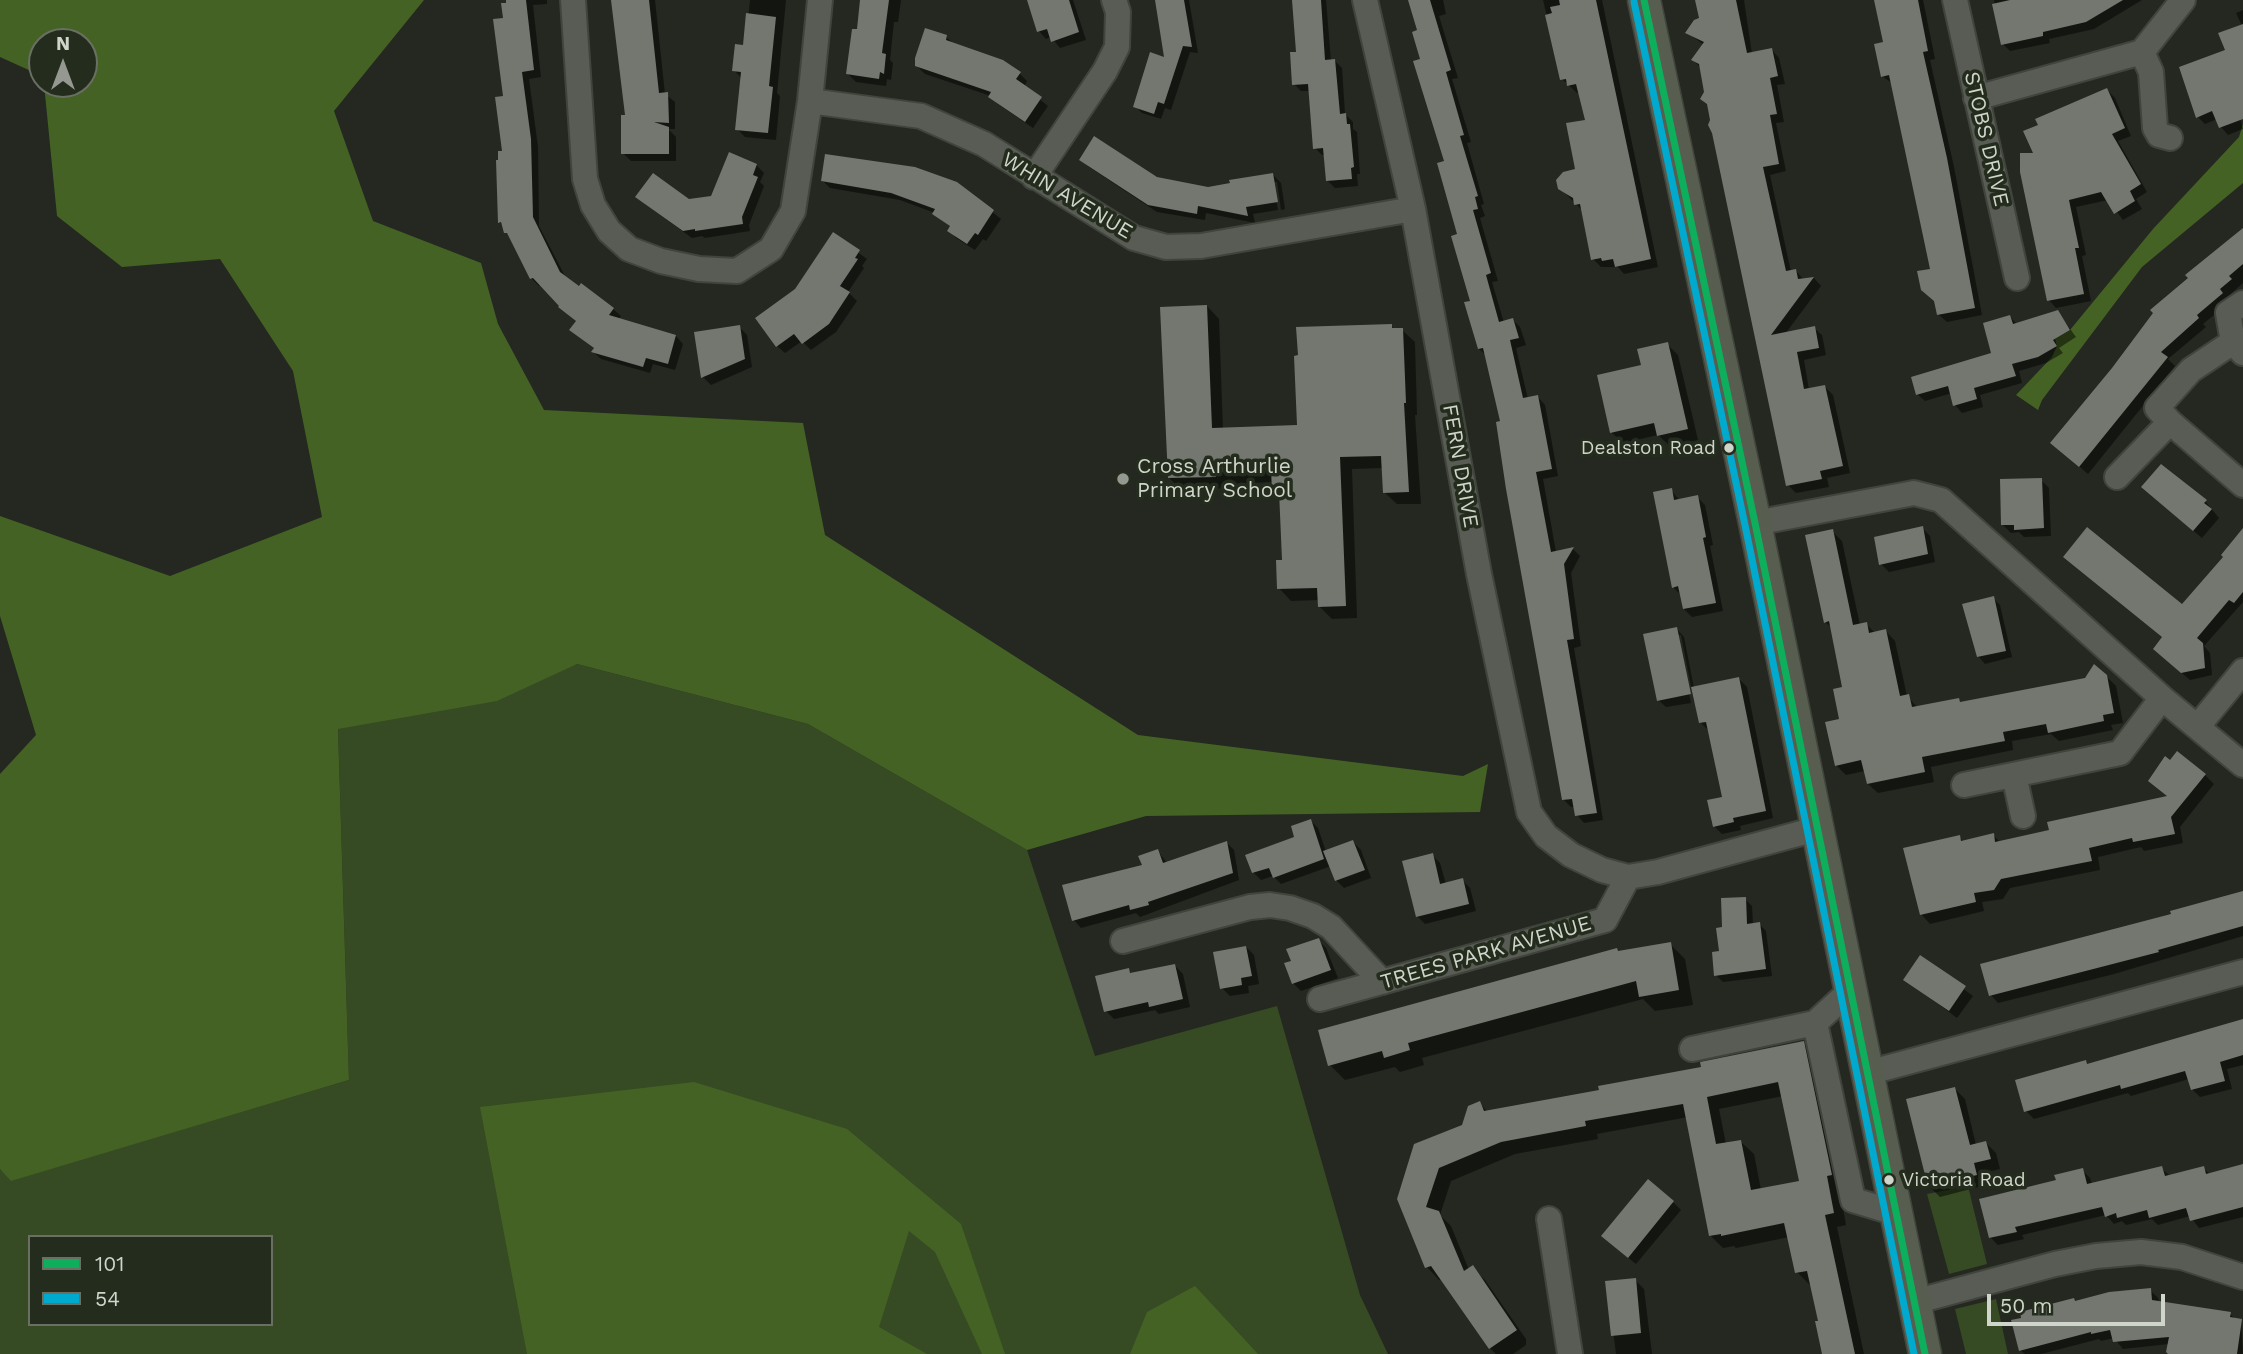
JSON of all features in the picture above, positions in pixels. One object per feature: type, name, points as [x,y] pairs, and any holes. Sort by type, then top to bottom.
[{"type":"main road","points":[[1644,0],[1755,523],[1925,1354]]},
{"type":"street","points":[[573,0],[585,179],[593,205],[609,231],[629,249],[661,261],[699,269],[737,271],[771,249],[793,211],[810,101],[820,0]]},
{"type":"street","points":[[1034,177],[1105,71],[1117,47],[1118,12],[1114,0]]},
{"type":"street","name":"FERN DRIVE","points":[[1365,0],[1413,209],[1479,574],[1528,811],[1546,836],[1571,855],[1602,870],[1628,877]]},
{"type":"street","name":"STOBS DRIVE","points":[[1955,0],[2017,278]]},
{"type":"street","points":[[1976,98],[2142,52],[2183,0]]},
{"type":"street","points":[[2142,52],[2151,72],[2155,128],[2159,135],[2170,138]]},
{"type":"street","name":"WHIN AVENUE","points":[[810,101],[921,116],[984,144],[1134,238],[1166,247],[1201,246],[1413,209]]},
{"type":"street","points":[[2243,303],[2228,313],[2238,347],[2191,370],[2157,408],[2243,485]]},
{"type":"street","points":[[2117,477],[2170,422]]},
{"type":"street","points":[[1755,523],[1914,492],[1941,500],[2162,698],[2243,765]]},
{"type":"street","points":[[2198,726],[2243,671]]},
{"type":"street","points":[[1964,785],[2120,752],[2162,698]]},
{"type":"street","points":[[2014,775],[2023,816]]},
{"type":"street","points":[[1628,877],[1658,872],[1816,829]]},
{"type":"street","name":"TREES PARK AVENUE","points":[[1320,999],[1605,920],[1628,877]]},
{"type":"street","points":[[1123,941],[1250,907],[1270,905],[1290,908],[1313,916],[1331,927],[1382,982]]},
{"type":"street","points":[[1867,1073],[2243,972]]},
{"type":"street","points":[[1692,1049],[1815,1023],[1851,990]]},
{"type":"street","points":[[1815,1023],[1853,1200],[1896,1213]]},
{"type":"street","points":[[1549,1219],[1570,1354]]},
{"type":"street","points":[[1914,1302],[2056,1264],[2096,1256],[2141,1252],[2182,1257],[2243,1277]]},
{"type":"green space","points":[[0,0],[424,0],[334,111],[373,221],[481,263],[498,324],[544,410],[803,423],[825,535],[1138,735],[1463,776],[1488,764],[1480,812],[1146,816],[1027,850],[808,724],[577,664],[497,701],[338,729],[349,1080],[11,1181],[0,1169],[0,774],[36,735],[0,616],[0,516],[170,576],[322,517],[293,371],[220,259],[122,267],[57,216],[45,98],[98,98],[98,28],[28,28],[28,70],[0,57]]},
{"type":"green space","points":[[2243,124],[2243,183],[2142,267],[2042,400],[2038,410],[2016,395],[2052,357],[2057,346],[2055,339],[2070,330],[2153,229],[2239,137]]},
{"type":"green space","points":[[577,664],[808,724],[1027,850],[1095,1056],[1277,1006],[1360,1295],[1388,1354],[0,1354],[0,1169],[12,1180],[349,1080],[338,728]]},
{"type":"green space","points":[[694,1082],[847,1129],[961,1224],[1005,1354],[982,1354],[935,1252],[909,1231],[879,1327],[927,1354],[527,1354],[480,1107]]},
{"type":"green space","points":[[1968,1186],[1987,1264],[1949,1274],[1927,1194]]},
{"type":"green space","points":[[1195,1286],[1258,1354],[1130,1354],[1147,1312]]},
{"type":"green space","points":[[1996,1299],[2008,1354],[1966,1354],[1955,1309]]},
{"type":"building","points":[[506,0],[526,0],[534,70],[522,72],[531,139],[533,217],[560,272],[579,286],[581,283],[614,308],[609,315],[676,335],[668,364],[646,358],[643,367],[591,352],[594,348],[569,330],[576,321],[558,307],[533,278],[530,279],[507,233],[504,233],[501,222],[498,223],[496,160],[498,151],[502,151],[495,97],[503,96],[493,19],[503,18],[501,3],[506,3]]},
{"type":"building","points":[[611,0],[649,0],[659,93],[668,92],[669,123],[654,122],[669,127],[669,154],[621,154],[621,115],[625,115]]},
{"type":"building","points":[[860,0],[889,0],[882,53],[886,54],[884,74],[880,72],[879,79],[846,74],[852,29],[857,29]]},
{"type":"building","points":[[1027,0],[1069,0],[1079,32],[1051,42],[1047,29],[1037,32]]},
{"type":"building","points":[[1155,0],[1184,0],[1192,47],[1183,46],[1164,104],[1158,102],[1154,114],[1133,107],[1150,52],[1164,57]]},
{"type":"building","points":[[1292,0],[1321,0],[1325,60],[1335,59],[1340,114],[1346,113],[1347,124],[1350,124],[1354,167],[1351,168],[1352,179],[1326,181],[1323,148],[1313,149],[1308,84],[1292,85],[1290,52],[1296,52]]},
{"type":"building","points":[[1408,0],[1430,0],[1451,70],[1446,72],[1464,135],[1460,136],[1478,196],[1475,197],[1478,209],[1473,210],[1491,273],[1486,275],[1499,322],[1513,318],[1519,338],[1510,340],[1523,398],[1538,395],[1552,469],[1536,472],[1551,552],[1574,547],[1564,564],[1574,639],[1567,640],[1597,813],[1575,816],[1572,799],[1562,800],[1506,489],[1496,422],[1500,421],[1483,348],[1478,349],[1464,302],[1470,301],[1451,236],[1457,234],[1437,163],[1444,161],[1413,61],[1420,59],[1412,32],[1417,30]]},
{"type":"building","points":[[1559,0],[1596,0],[1651,259],[1615,267],[1613,259],[1591,260],[1580,204],[1574,205],[1573,198],[1558,189],[1556,180],[1563,172],[1575,169],[1566,123],[1585,120],[1576,84],[1567,86],[1566,79],[1560,80],[1545,15],[1552,13],[1550,7],[1560,5]]},
{"type":"building","points":[[1695,0],[1736,0],[1747,53],[1772,48],[1778,76],[1770,78],[1777,114],[1770,115],[1779,164],[1763,167],[1786,271],[1796,269],[1798,279],[1814,277],[1771,335],[1815,326],[1819,348],[1797,352],[1804,389],[1825,385],[1843,466],[1820,471],[1822,479],[1786,486],[1712,133],[1708,125],[1710,120],[1707,104],[1700,99],[1704,92],[1699,64],[1691,60],[1704,42],[1685,33],[1694,20],[1699,18]]},
{"type":"building","points":[[1874,0],[1918,0],[1928,51],[1923,52],[1947,158],[1975,308],[1937,315],[1934,301],[1921,290],[1917,271],[1930,269],[1889,75],[1881,77],[1874,44],[1883,42]]},
{"type":"building","points":[[2010,0],[2123,0],[2086,22],[2043,32],[2043,36],[2001,45],[1992,4]]},
{"type":"building","points":[[746,13],[776,17],[769,86],[773,87],[768,133],[735,130],[741,72],[732,71],[735,44],[743,45]]},
{"type":"building","points":[[2243,24],[2243,119],[2219,128],[2212,111],[2196,118],[2179,67],[2225,50],[2218,33]]},
{"type":"building","points":[[925,28],[947,35],[946,40],[1003,60],[1021,72],[1016,79],[1042,97],[1025,122],[988,97],[991,92],[915,66]]},
{"type":"building","points":[[2107,88],[2125,128],[2112,134],[2141,184],[2130,191],[2135,201],[2114,214],[2101,192],[2069,200],[2079,248],[2075,248],[2084,294],[2047,301],[2020,172],[2020,153],[2033,153],[2023,131],[2038,125],[2035,119]]},
{"type":"building","points":[[1094,136],[1157,177],[1208,187],[1230,183],[1229,180],[1273,173],[1278,202],[1246,207],[1248,216],[1198,206],[1197,214],[1148,205],[1079,160]]},
{"type":"building","points":[[729,152],[757,164],[753,175],[758,177],[742,217],[743,224],[683,231],[635,197],[653,173],[689,199],[711,196]]},
{"type":"building","points":[[825,154],[915,167],[957,182],[994,210],[978,235],[975,233],[967,244],[947,231],[950,226],[932,214],[935,209],[891,193],[821,181]]},
{"type":"building","points":[[2243,228],[2243,264],[2229,276],[2232,279],[2220,289],[2223,293],[2161,352],[2168,357],[2079,467],[2050,443],[2112,368],[2153,313],[2150,310],[2188,278],[2185,275]]},
{"type":"building","points":[[833,232],[860,250],[855,258],[858,259],[840,286],[850,292],[829,324],[802,344],[794,334],[776,347],[755,318],[795,289]]},
{"type":"building","points":[[1207,305],[1212,428],[1297,425],[1294,356],[1298,355],[1296,327],[1392,324],[1392,328],[1403,328],[1409,492],[1383,493],[1381,456],[1340,457],[1346,606],[1318,607],[1317,588],[1277,589],[1276,560],[1282,560],[1279,491],[1272,491],[1271,470],[1216,472],[1216,477],[1168,478],[1160,307]]},
{"type":"building","points":[[2058,310],[2070,330],[2053,340],[2057,346],[2038,357],[2012,364],[2016,376],[1974,388],[1977,399],[1953,406],[1948,386],[1916,395],[1911,377],[1991,353],[1983,323],[2010,315],[2013,324]]},
{"type":"building","points":[[740,325],[745,359],[701,378],[694,332]]},
{"type":"building","points":[[1668,342],[1688,429],[1657,436],[1654,423],[1610,433],[1597,375],[1641,365],[1637,349]]},
{"type":"building","points":[[2161,464],[2207,500],[2204,503],[2212,509],[2193,531],[2141,487]]},
{"type":"building","points":[[2042,478],[2044,528],[2014,530],[2014,525],[2001,525],[2000,479]]},
{"type":"building","points":[[1672,488],[1674,500],[1698,495],[1706,537],[1703,538],[1716,603],[1683,609],[1678,586],[1672,588],[1653,492]]},
{"type":"building","points":[[1923,526],[1928,554],[1879,565],[1874,537]]},
{"type":"building","points":[[2087,527],[2182,604],[2223,557],[2221,555],[2243,528],[2243,592],[2234,603],[2229,600],[2197,638],[2203,643],[2205,668],[2181,673],[2153,649],[2162,637],[2063,557]]},
{"type":"building","points":[[1833,529],[1853,625],[1867,622],[1869,633],[1886,629],[1900,696],[1909,694],[1912,707],[1959,698],[1960,702],[2085,678],[2094,664],[2107,675],[2114,713],[2103,715],[2104,721],[2048,733],[2046,724],[2003,732],[2005,741],[1922,757],[1925,772],[1867,784],[1861,760],[1835,766],[1825,722],[1839,719],[1833,689],[1842,687],[1829,621],[1824,623],[1805,535]]},
{"type":"building","points":[[1994,596],[2006,651],[1977,657],[1962,604]]},
{"type":"building","points":[[1677,627],[1691,694],[1657,701],[1643,634]]},
{"type":"building","points":[[1739,677],[1766,811],[1733,818],[1734,822],[1713,827],[1707,800],[1722,797],[1706,722],[1699,723],[1691,687]]},
{"type":"building","points":[[2177,751],[2206,774],[2171,817],[2175,834],[2133,842],[2132,838],[2089,848],[2092,861],[2001,879],[1994,890],[1974,893],[1976,902],[1920,915],[1903,848],[1960,835],[1961,841],[1994,833],[1995,842],[2049,830],[2047,822],[2167,796],[2148,781],[2165,756],[2170,760]]},
{"type":"building","points":[[1311,819],[1324,859],[1273,878],[1269,868],[1252,873],[1245,855],[1294,837],[1291,826]]},
{"type":"building","points":[[1353,840],[1365,870],[1335,881],[1323,851]]},
{"type":"building","points":[[1227,841],[1233,873],[1148,902],[1149,905],[1130,910],[1129,905],[1072,921],[1062,885],[1142,865],[1138,856],[1158,849],[1163,863]]},
{"type":"building","points":[[1433,853],[1440,884],[1463,878],[1469,904],[1416,917],[1402,861]]},
{"type":"building","points":[[2243,891],[2243,926],[2158,950],[2159,952],[1989,996],[1980,964],[2171,914],[2170,911]]},
{"type":"building","points":[[1746,897],[1747,924],[1760,922],[1766,969],[1714,976],[1712,952],[1719,951],[1716,928],[1722,927],[1721,898]]},
{"type":"building","points":[[1319,938],[1331,970],[1292,984],[1284,963],[1291,961],[1286,949]]},
{"type":"building","points":[[1671,942],[1679,990],[1639,997],[1636,981],[1408,1043],[1410,1050],[1384,1058],[1382,1051],[1328,1066],[1318,1030],[1617,948],[1618,951]]},
{"type":"building","points":[[1246,946],[1252,976],[1241,978],[1242,985],[1220,989],[1213,952]]},
{"type":"building","points":[[1920,955],[1966,986],[1949,1011],[1903,980]]},
{"type":"building","points":[[1175,964],[1183,999],[1149,1007],[1148,1002],[1104,1012],[1095,976],[1129,968],[1130,973]]},
{"type":"building","points":[[2243,1019],[2243,1055],[2220,1062],[2225,1081],[2191,1090],[2185,1071],[2121,1089],[2120,1085],[2024,1112],[2015,1080],[2086,1060],[2087,1064]]},
{"type":"building","points":[[1804,1041],[1832,1175],[1827,1176],[1834,1213],[1825,1215],[1855,1354],[1822,1354],[1807,1271],[1795,1273],[1784,1223],[1709,1236],[1683,1104],[1585,1121],[1586,1126],[1501,1142],[1439,1168],[1426,1207],[1439,1211],[1464,1271],[1473,1265],[1517,1330],[1489,1349],[1431,1266],[1425,1268],[1397,1199],[1414,1144],[1462,1125],[1468,1106],[1480,1101],[1484,1111],[1599,1090],[1598,1086],[1701,1067],[1700,1062]],"holes":[[[1778,1082],[1799,1181],[1751,1190],[1741,1140],[1716,1144],[1707,1097]]]},
{"type":"building","points":[[1955,1087],[1970,1145],[1986,1141],[1991,1159],[1974,1163],[1977,1175],[1928,1187],[1906,1099]]},
{"type":"building","points":[[2243,1164],[2243,1207],[2190,1221],[2186,1208],[2149,1218],[2147,1210],[2117,1218],[2116,1213],[2105,1217],[2102,1207],[2015,1227],[2017,1232],[1989,1238],[1979,1199],[2056,1180],[2054,1175],[2083,1168],[2087,1184],[2162,1166],[2165,1176],[2204,1166],[2206,1174]]},
{"type":"building","points":[[1648,1179],[1674,1201],[1628,1258],[1601,1236]]},
{"type":"building","points":[[1636,1278],[1641,1333],[1611,1336],[1605,1281]]},
{"type":"building","points":[[2151,1288],[2152,1300],[2231,1312],[2230,1317],[2242,1319],[2237,1354],[2168,1354],[2166,1352],[2169,1337],[2113,1342],[2110,1330],[2091,1332],[2019,1351],[2011,1320],[2021,1318],[2020,1312],[2074,1298],[2075,1301],[2109,1292]]},
{"type":"transit line","name":"101","points":[[1644,0],[1755,523],[1925,1354]]},
{"type":"transit line","name":"54","points":[[1634,2],[1745,525],[1914,1354]]},
{"type":"place","name":"Dealston Road","points":[[1729,448]]},
{"type":"place","name":"Cross Arthurlie Primary School","points":[[1123,479]]},
{"type":"place","name":"Victoria Road","points":[[1889,1180]]}]
